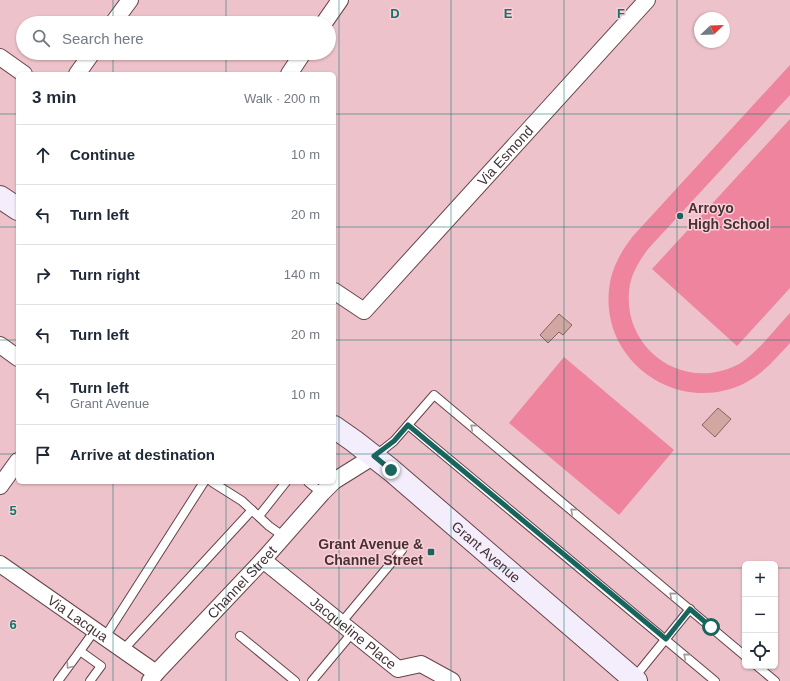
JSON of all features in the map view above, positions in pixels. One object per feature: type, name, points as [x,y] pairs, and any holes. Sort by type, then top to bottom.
[{"type":"main road","points":[[0,197],[16,208]]},
{"type":"main road","name":"Grant Avenue","points":[[336,428],[391,470],[634,680]]},
{"type":"street","points":[[118,16],[130,0]]},
{"type":"street","points":[[329,16],[340,0]]},
{"type":"street","name":"Via Esmond","points":[[336,291],[364,311],[648,0]]},
{"type":"street","points":[[0,57],[21,72]]},
{"type":"street","points":[[78,72],[87,60]]},
{"type":"street","points":[[290,72],[298,60]]},
{"type":"street","points":[[0,345],[16,357]]},
{"type":"street","name":"Channel Street","points":[[336,481],[374,456]]},
{"type":"street","points":[[0,486],[16,464]]},
{"type":"street","name":"Channel Street","points":[[153,677],[264,560],[283,536],[330,485]]},
{"type":"street","name":"Jacqueline Place","points":[[264,560],[398,669],[421,664],[452,681]]},
{"type":"street","name":"Via Lacqua","points":[[0,564],[123,650],[153,677]]},
{"type":"lane","points":[[374,456],[394,441],[434,395],[742,653]]},
{"type":"lane","points":[[408,425],[715,681]]},
{"type":"lane","points":[[58,681],[80,651],[100,634],[203,484]]},
{"type":"lane","points":[[215,484],[242,501],[269,526],[283,536]]},
{"type":"lane","points":[[123,650],[284,484]]},
{"type":"lane","points":[[312,681],[402,550]]},
{"type":"lane","points":[[634,680],[690,609]]},
{"type":"lane","points":[[240,636],[295,681]]},
{"type":"lane","points":[[80,651],[101,666],[90,681]]},
{"type":"lane","points":[[761,669],[775,681]]},
{"type":"shaded area","points":[[790,65],[790,95],[648,249],[642,257],[631,279],[629,306],[634,326],[644,344],[657,358],[674,368],[693,373],[714,372],[735,366],[742,362],[757,349],[790,313],[790,343],[763,370],[745,383],[718,392],[692,392],[667,386],[645,373],[627,355],[614,332],[609,306],[611,278],[617,261],[633,236]]},
{"type":"shaded area","points":[[790,119],[790,288],[737,346],[652,269]]},
{"type":"shaded area","points":[[564,357],[674,450],[619,515],[509,423]]},
{"type":"building","points":[[559,314],[572,325],[563,335],[559,332],[548,343],[540,335]]},
{"type":"building","points":[[718,408],[731,419],[715,437],[702,425]]},
{"type":"place","name":"Arroyo High School","points":[[680,216]]},
{"type":"place","name":"Grant Avenue & Channel Street","points":[[431,552]]},
{"type":"route","points":[[391,470],[374,456],[394,441],[408,425],[666,639],[690,609],[711,627]]}]
